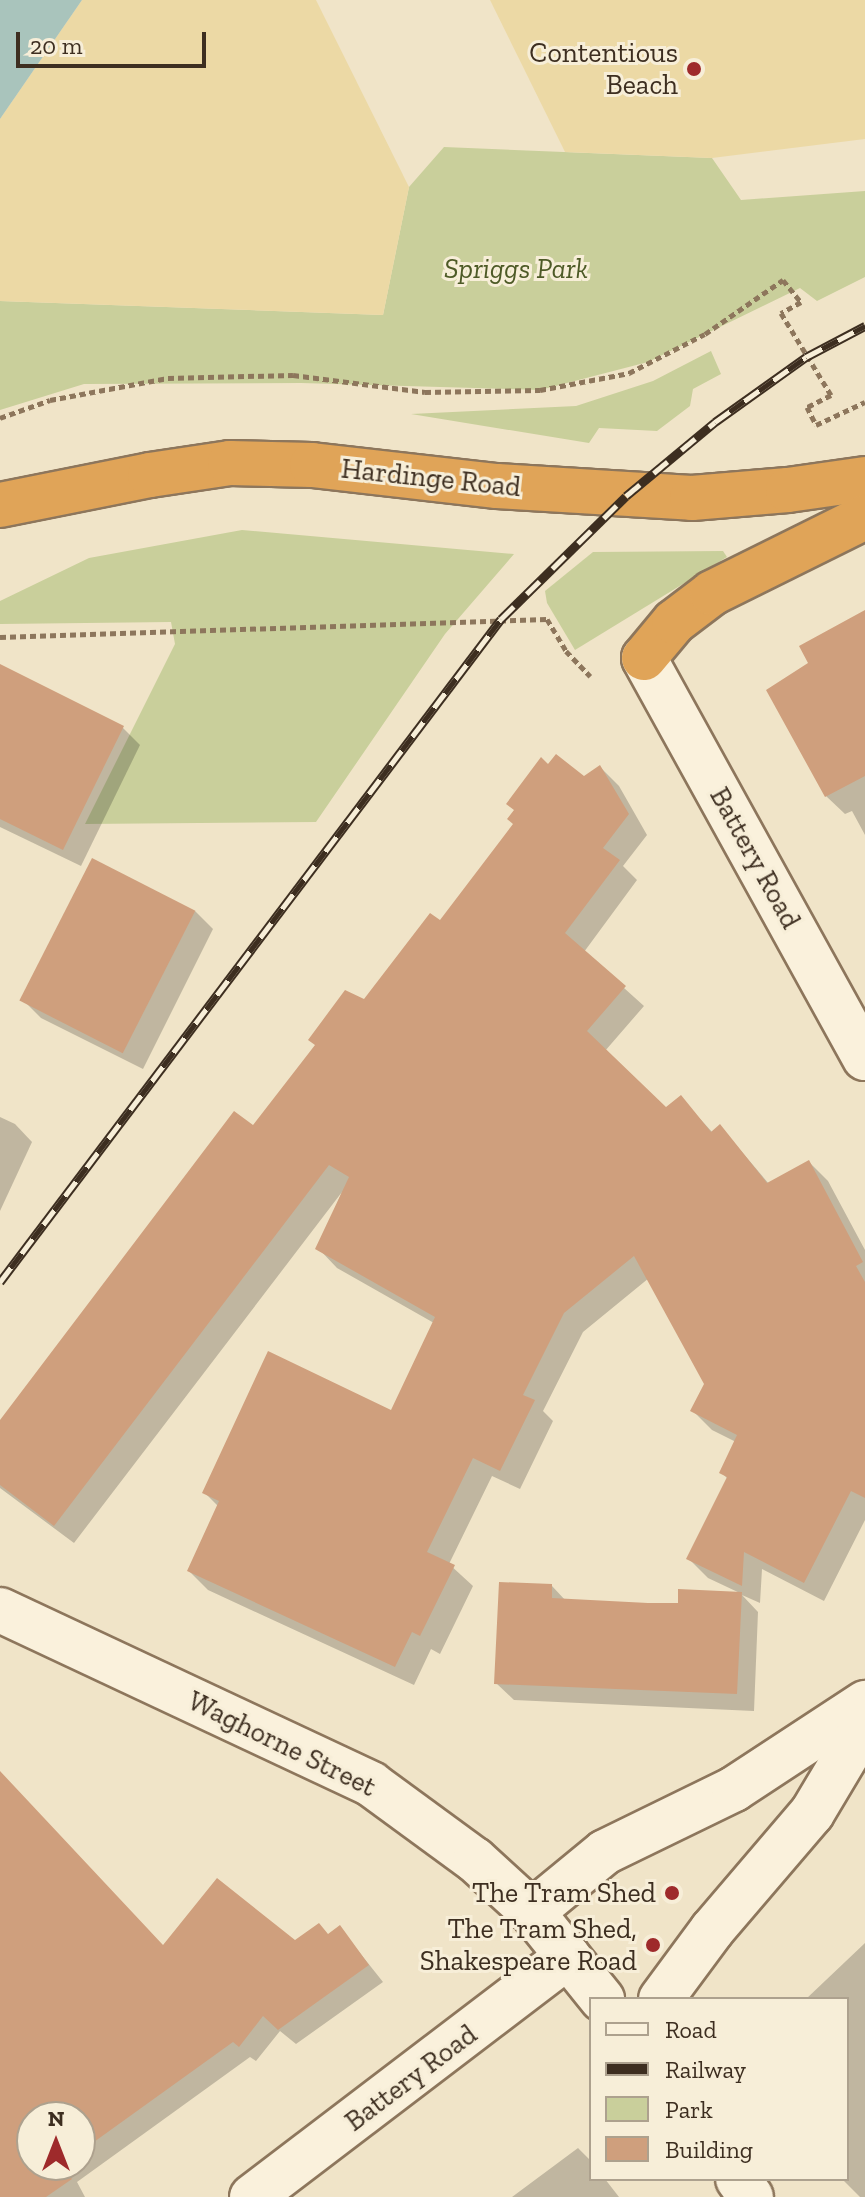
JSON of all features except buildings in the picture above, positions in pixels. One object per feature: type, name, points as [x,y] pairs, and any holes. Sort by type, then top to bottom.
[{"type":"highway","name":"Hardinge Road","points":[[0,505],[150,475],[230,463],[312,465],[497,486],[692,498],[788,490],[865,479]]},
{"type":"highway","points":[[644,658],[674,622],[712,593],[865,517]]},
{"type":"street","name":"Battery Road","points":[[644,658],[865,1058]]},
{"type":"street","name":"Waghorne Street","points":[[0,1610],[371,1784],[475,1860],[532,1912],[600,1997]]},
{"type":"street","points":[[532,1912],[605,1852],[734,1789],[865,1703]]},
{"type":"street","points":[[662,1997],[712,1930],[812,1813],[865,1724]]},
{"type":"street","name":"Battery Road","points":[[252,2197],[521,1995],[568,1956]]},
{"type":"path","points":[[0,418],[50,400],[168,378],[293,375],[425,392],[540,390],[629,373],[705,334],[783,280],[801,302],[781,313],[831,395],[807,407],[816,425],[865,402]]},
{"type":"path","points":[[0,637],[547,619],[566,651],[598,684],[644,658]]},
{"type":"green space","name":"Spriggs Park","points":[[444,147],[712,158],[741,200],[865,191],[865,277],[817,301],[800,288],[648,362],[540,390],[301,383],[84,384],[0,410],[0,301],[383,315],[409,187]]},
{"type":"green space","points":[[711,351],[721,374],[693,389],[690,406],[657,431],[599,428],[589,443],[411,414],[576,406],[653,381]]},
{"type":"green space","points":[[242,530],[514,554],[445,634],[316,822],[85,824],[175,644],[171,622],[0,624],[0,601],[89,558]]},
{"type":"green space","points":[[723,551],[727,557],[575,650],[547,603],[545,591],[593,552]]},
{"type":"sand","points":[[82,0],[316,0],[409,187],[383,315],[0,301],[0,119]]},
{"type":"sand","name":"Contentious Beach","points":[[490,0],[865,0],[865,139],[712,158],[565,152]]},
{"type":"water","points":[[0,0],[82,0],[0,119]]},
{"type":"railway","points":[[0,1282],[501,619],[626,496],[715,422],[806,357],[865,326]]},
{"type":"place","name":"Contentious Beach","points":[[694,69]]},
{"type":"place","name":"The Tram Shed","points":[[672,1893]]},
{"type":"place","name":"The Tram Shed, Shakespeare Road","points":[[653,1945]]}]
